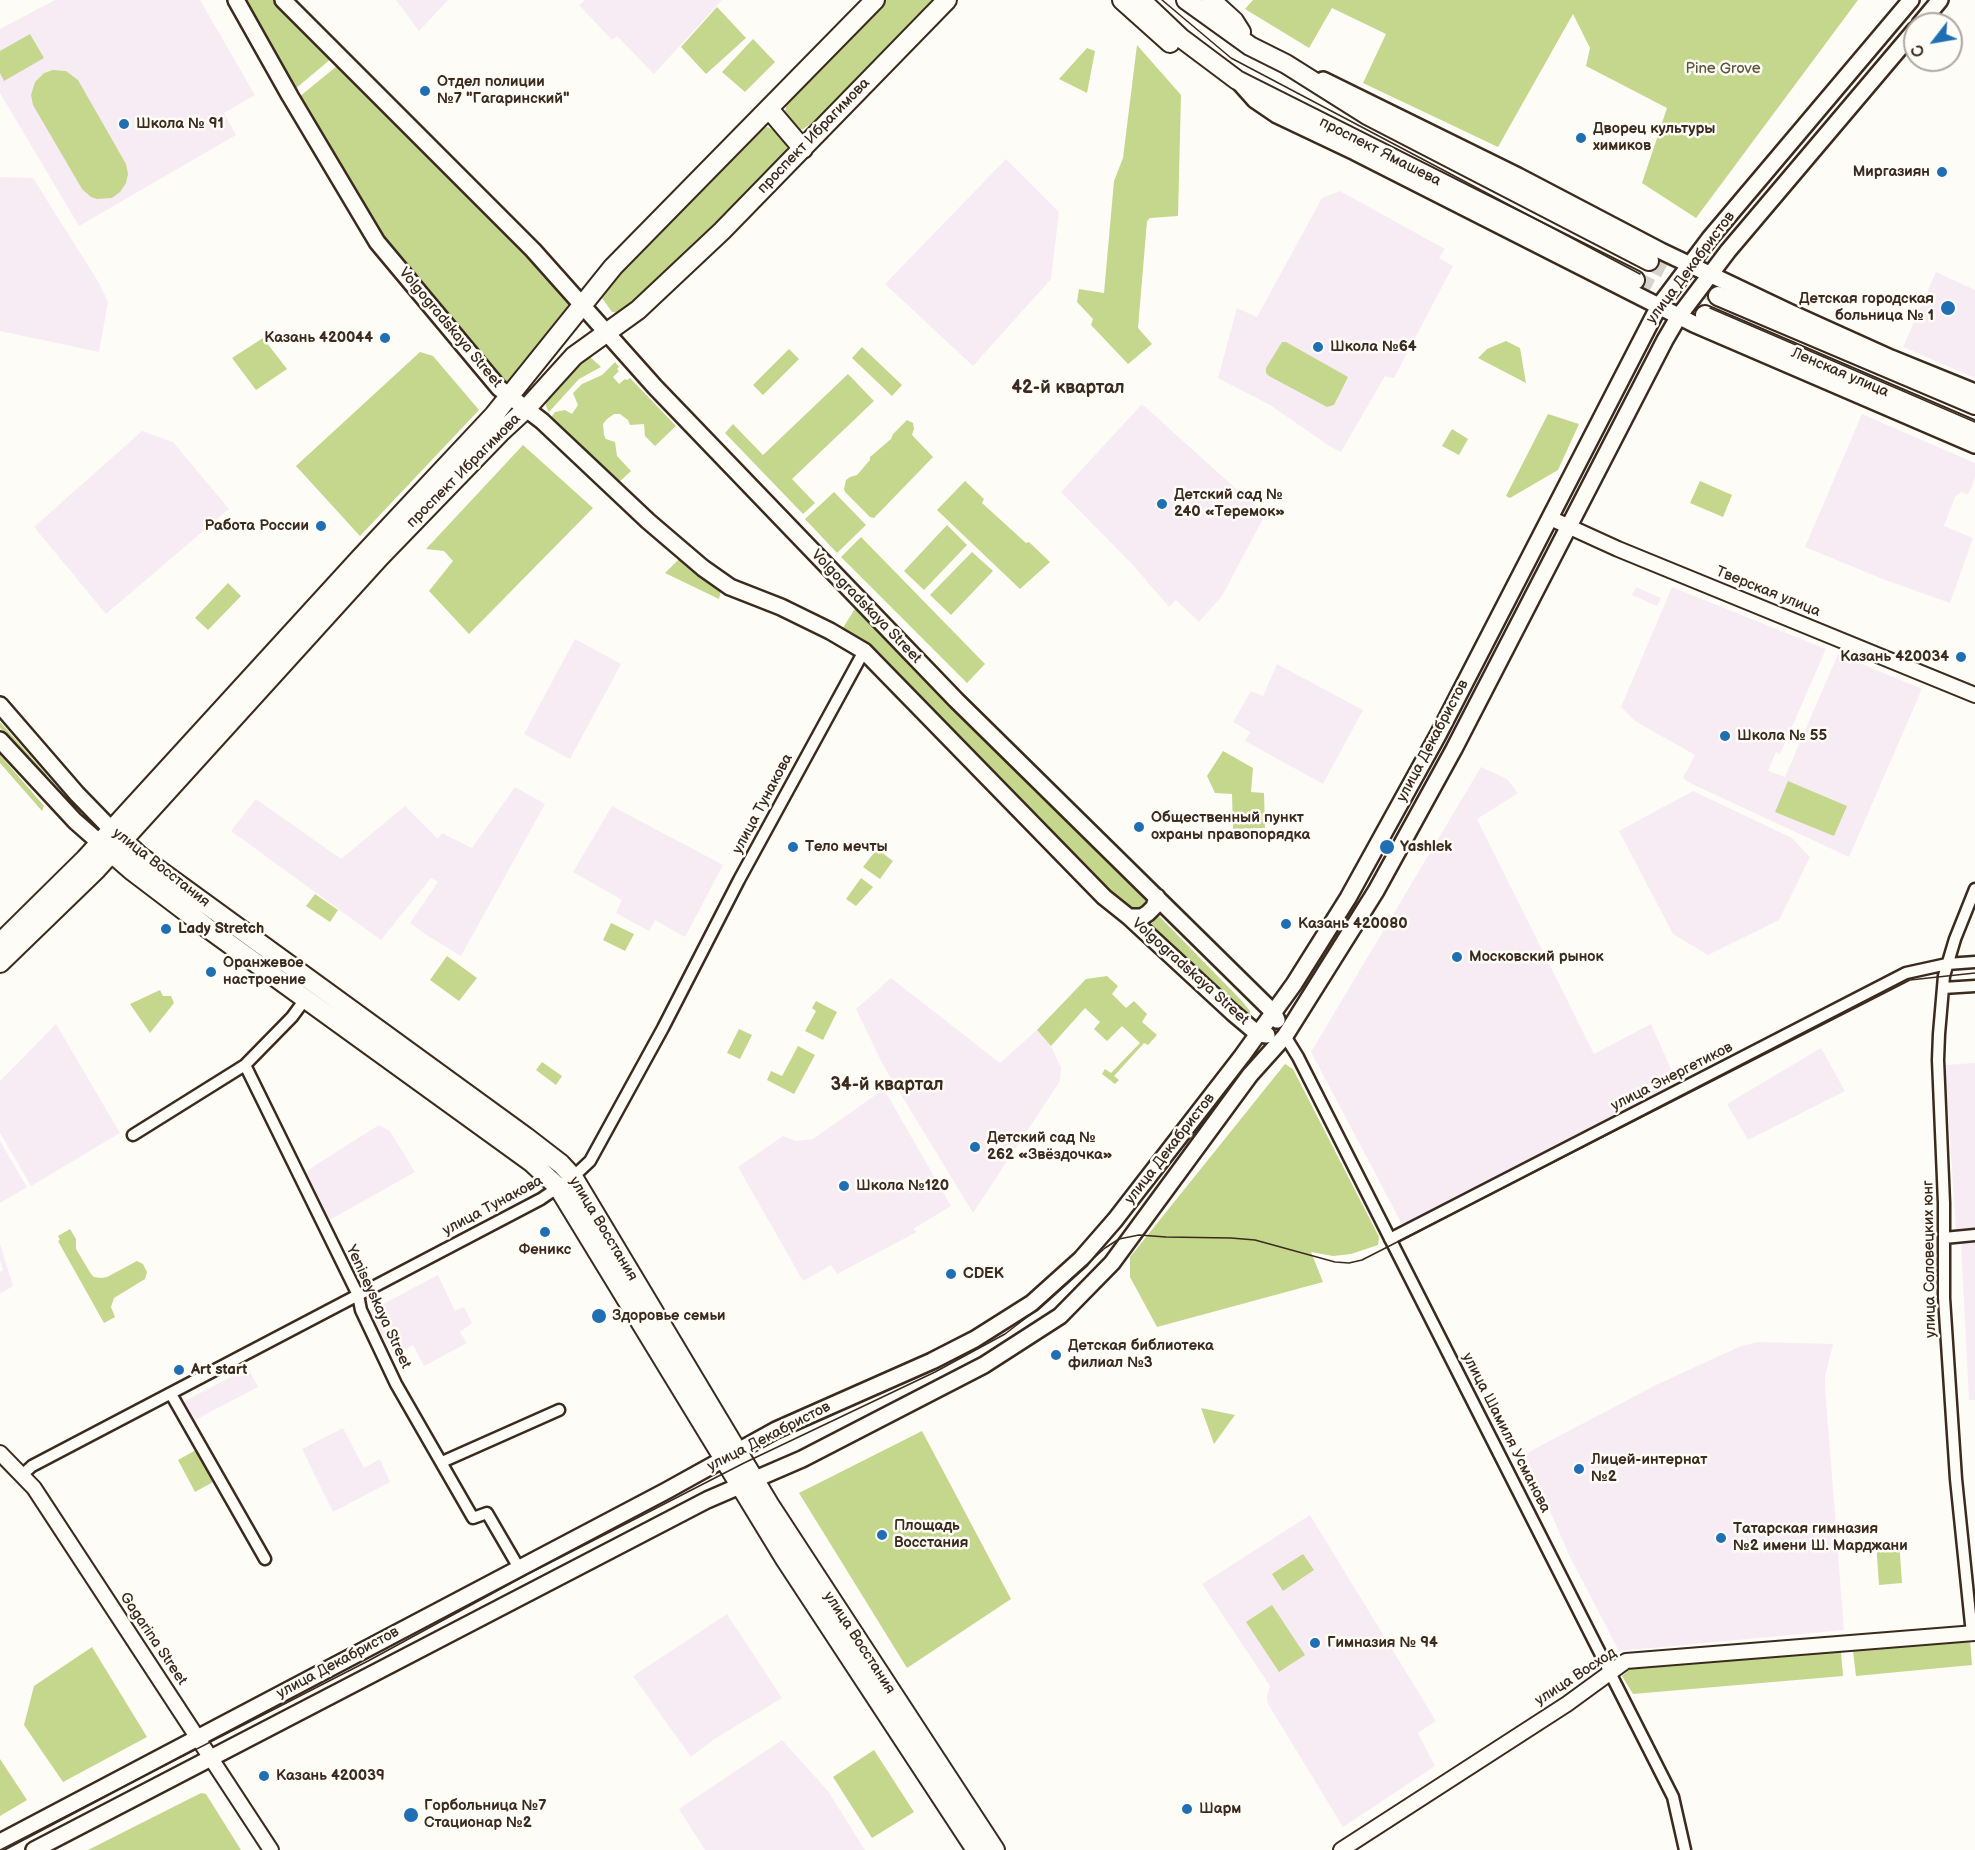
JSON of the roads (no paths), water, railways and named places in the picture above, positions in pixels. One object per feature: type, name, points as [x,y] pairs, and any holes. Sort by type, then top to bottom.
[{"type":"main road","name":"Volgogradskaya Street","points":[[236,0],[377,242],[499,388],[542,421],[648,521],[703,568],[730,587],[781,607],[864,651],[1104,897],[1130,917],[1258,1034],[1285,1036],[1274,1013],[956,700],[685,420],[533,250],[283,0]]},
{"type":"main road","name":"проспект Ибрагимова","points":[[0,943],[111,842],[361,557],[494,415],[613,267],[874,0]]},
{"type":"main road","name":"проспект Ибрагимова","points":[[0,963],[380,557],[526,409],[574,356],[638,310],[745,208],[947,0]]},
{"type":"main road","points":[[1122,0],[1179,52],[1233,78],[1255,100],[1277,115],[1679,316],[1975,445]]},
{"type":"main road","name":"проспект Ямашева","points":[[1141,0],[1181,38],[1233,78],[1635,280]]},
{"type":"main road","name":"проспект Ямашева","points":[[1186,0],[1250,46],[1286,64],[1367,115],[1649,261]]},
{"type":"main road","points":[[1211,0],[1234,21],[1250,46]]},
{"type":"main road","name":"улица Декабристов","points":[[0,1842],[776,1430],[932,1361],[997,1326],[1032,1304],[1081,1259],[1102,1236],[1274,1013],[1354,888],[1438,735],[1659,306],[1690,264],[1911,0]]},
{"type":"main road","points":[[1930,12],[1940,0]]},
{"type":"main road","name":"улица Декабристов","points":[[34,1850],[707,1500],[747,1484],[837,1441],[984,1365],[1060,1316],[1112,1263],[1250,1075],[1285,1036],[1376,891],[1454,749],[1679,316],[1710,274],[1903,44]]},
{"type":"main road","points":[[1286,64],[1350,92],[1789,312],[1891,358],[1975,392]]},
{"type":"main road","points":[[769,109],[802,149]]},
{"type":"main road","name":"Ленская улица","points":[[1718,296],[1975,405]]},
{"type":"main road","name":"Ленская улица","points":[[1705,315],[1975,431]]},
{"type":"main road","name":"улица Восстания","points":[[0,705],[97,816],[111,842],[206,927],[531,1162],[565,1182]]},
{"type":"main road","name":"улица Восстания","points":[[0,740],[75,821],[141,856],[561,1164],[565,1182],[747,1484],[995,1850]]},
{"type":"main road","points":[[35,780],[51,778],[54,768],[50,762]]},
{"type":"main road","points":[[1130,917],[1142,917],[1148,913],[1154,907],[1157,897]]},
{"type":"main road","name":"улица Восстания","points":[[747,1484],[791,1568],[976,1850]]},
{"type":"street","name":"Тверская улица","points":[[1550,518],[1618,549],[1975,695]]},
{"type":"street","name":"улица Тунакова","points":[[22,1474],[32,1466],[541,1198],[565,1182],[591,1159],[864,651]]},
{"type":"street","name":"улица Соловецких юнг","points":[[1973,1633],[1956,1479],[1943,1278],[1944,1238],[1938,1060],[1947,964],[1975,889]]},
{"type":"street","name":"улица Энергетиков","points":[[1390,1239],[1906,973],[1947,964],[1975,962]]},
{"type":"street","points":[[1943,988],[1975,986]]},
{"type":"street","points":[[133,1135],[245,1065],[285,1025],[306,999]]},
{"type":"street","name":"улица Шамиля Усманова","points":[[1285,1036],[1298,1057],[1673,1797],[1684,1850]]},
{"type":"street","name":"Yeniseyskaya Street","points":[[245,1065],[358,1296],[361,1310],[375,1343],[396,1384],[473,1518],[487,1513],[519,1568]]},
{"type":"street","points":[[1944,1238],[1975,1235]]},
{"type":"street","points":[[171,1394],[265,1559]]},
{"type":"street","points":[[442,1462],[558,1410]]},
{"type":"street","name":"Gagarina Street","points":[[0,1453],[34,1488],[272,1850]]},
{"type":"street","name":"улица Восход","points":[[1341,1850],[1567,1704],[1626,1661],[1973,1633]]},
{"type":"tunnel","points":[[1649,261],[1718,296]]},
{"type":"tunnel","points":[[1635,280],[1705,315]]},
{"type":"tram line","points":[[1162,0],[1231,58],[1640,274]]},
{"type":"tram line","points":[[1710,308],[1975,422]]},
{"type":"tram line","points":[[0,1850],[368,1661],[528,1574],[744,1463],[935,1372],[1005,1334],[1035,1311],[1105,1248],[1119,1239],[1139,1235],[1255,1240],[1335,1262],[1349,1263],[1362,1260],[1910,980],[1975,973]]},
{"type":"place","name":"Отдел полиции №7 \"Гагаринский\"","points":[[425,91]]},
{"type":"place","name":"Школа № 91","points":[[124,124]]},
{"type":"place","name":"Дворец культуры химиков","points":[[1581,138]]},
{"type":"place","name":"Миргазиян","points":[[1942,172]]},
{"type":"place","name":"Детская городская больница № 1","points":[[1948,308]]},
{"type":"place","name":"Казань 420044","points":[[385,338]]},
{"type":"place","name":"Школа №64","points":[[1318,347]]},
{"type":"place","name":"Детский сад № 240 «Теремок»","points":[[1162,504]]},
{"type":"place","name":"Работа России","points":[[321,526]]},
{"type":"place","name":"Казань 420034","points":[[1961,657]]},
{"type":"place","name":"Школа № 55","points":[[1725,736]]},
{"type":"place","name":"Общественный пункт охраны правопорядка","points":[[1139,827]]},
{"type":"place","name":"Тело мечты","points":[[793,847]]},
{"type":"place","name":"Yashlek","points":[[1387,847]]},
{"type":"place","name":"Казань 420080","points":[[1286,924]]},
{"type":"place","name":"Lady Stretch","points":[[166,929]]},
{"type":"place","name":"Московский рынок","points":[[1457,957]]},
{"type":"place","name":"Оранжевое настроение","points":[[211,972]]},
{"type":"place","name":"Детский сад № 262 «Звёздочка»","points":[[975,1147]]},
{"type":"place","name":"Школа №120","points":[[844,1186]]},
{"type":"place","name":"Феникс","points":[[545,1232]]},
{"type":"place","name":"CDEK","points":[[951,1274]]},
{"type":"place","name":"Здоровье семьи","points":[[599,1316]]},
{"type":"place","name":"Детская библиотека филиал №3","points":[[1056,1355]]},
{"type":"place","name":"Art start","points":[[179,1370]]},
{"type":"place","name":"Лицей-интернат №2","points":[[1579,1469]]},
{"type":"place","name":"Площадь Восстания","points":[[882,1535]]},
{"type":"place","name":"Татарская гимназия №2 имени Ш. Марджани","points":[[1721,1538]]},
{"type":"place","name":"Гимназия № 94","points":[[1315,1643]]},
{"type":"place","name":"Казань 420039","points":[[264,1776]]},
{"type":"place","name":"Шарм","points":[[1187,1809]]},
{"type":"place","name":"Горбольница №7 Стационар №2","points":[[411,1815]]},
{"type":"district","name":"42-й квартал","points":[[1068,388]]},
{"type":"district","name":"34-й квартал","points":[[887,1085]]},
{"type":"park label","name":"Pine Grove","points":[[1723,69]]}]
